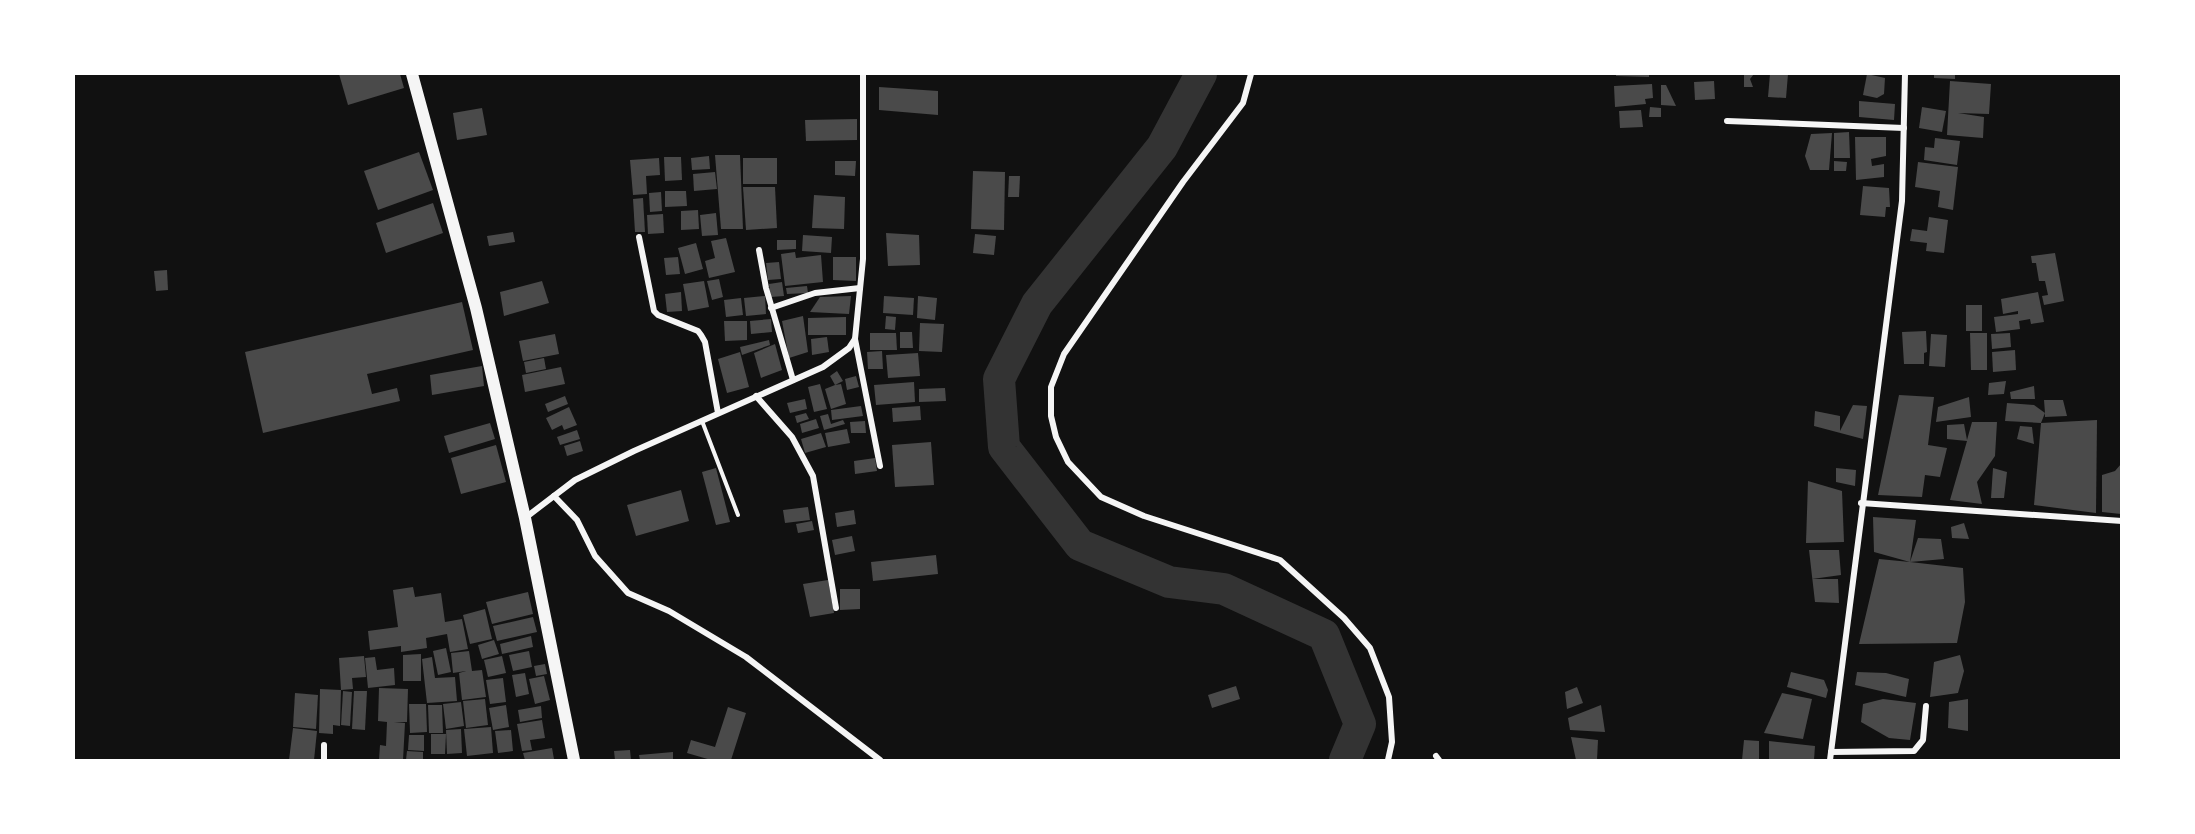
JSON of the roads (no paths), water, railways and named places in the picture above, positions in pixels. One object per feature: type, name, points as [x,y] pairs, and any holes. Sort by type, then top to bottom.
[{"type":"main road","points":[[412,74],[476,308],[525,518],[574,760]]},
{"type":"street","points":[[863,74],[863,249],[855,339],[880,466]]},
{"type":"street","points":[[1251,74],[1243,104],[1183,182],[1064,354],[1051,387],[1051,416],[1056,437],[1068,462],[1101,497],[1144,516],[1280,560],[1344,618],[1370,648],[1389,697],[1392,742],[1388,760]]},
{"type":"street","points":[[1830,760],[1861,503],[1902,201],[1905,74]]},
{"type":"street","points":[[1727,121],[1904,128]]},
{"type":"street","points":[[639,237],[654,311],[658,315],[698,331],[705,342],[718,413]]},
{"type":"street","points":[[759,250],[771,308],[793,380]]},
{"type":"street","points":[[771,308],[815,293],[860,288]]},
{"type":"street","points":[[525,518],[575,480],[702,420],[824,367],[849,348],[855,339]]},
{"type":"street","points":[[756,396],[792,437],[813,476],[836,608]]},
{"type":"street","points":[[554,496],[577,520],[595,556],[628,593],[669,611],[746,657],[880,760]]},
{"type":"street","points":[[1861,503],[2121,521]]},
{"type":"street","points":[[1832,752],[1914,751],[1923,740],[1926,706]]},
{"type":"street","points":[[324,745],[324,760]]},
{"type":"lane","points":[[702,420],[738,515]]},
{"type":"waterway","points":[[1201,74],[1162,147],[1037,304],[999,379],[1004,447],[1080,545],[1169,582],[1224,589],[1324,635],[1360,724],[1345,760]]}]
